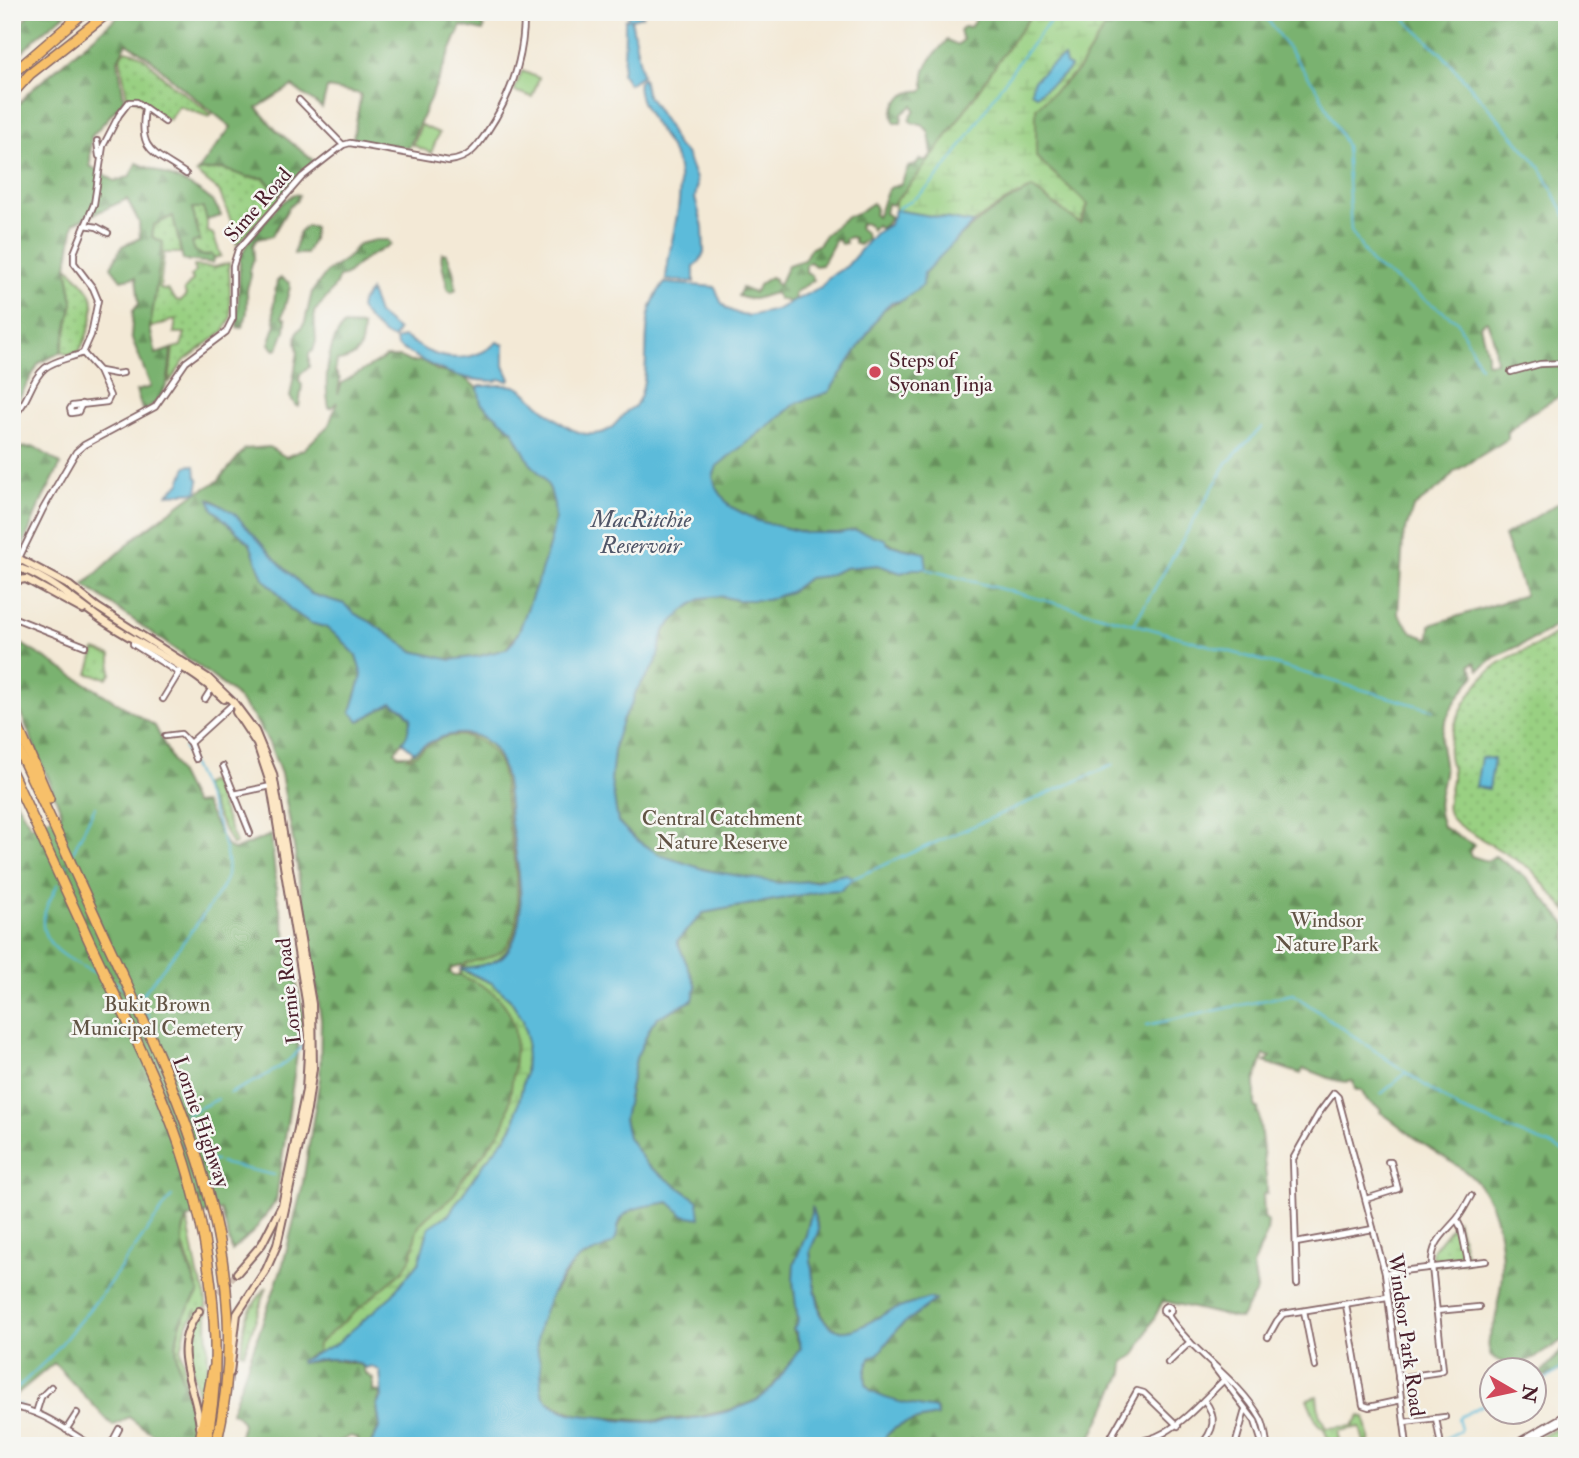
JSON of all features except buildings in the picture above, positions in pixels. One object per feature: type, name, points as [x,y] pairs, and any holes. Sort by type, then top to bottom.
[{"type":"highway","points":[[12,74],[84,12]]},
{"type":"highway","points":[[12,94],[30,74],[109,12]]},
{"type":"highway","points":[[12,713],[48,798],[52,820]]},
{"type":"highway","name":"Lornie Highway","points":[[13,737],[175,1091],[198,1156],[215,1222],[225,1277],[229,1330],[228,1382],[216,1446]]},
{"type":"highway","name":"Lornie Highway","points":[[12,773],[161,1096],[184,1160],[200,1227],[213,1305],[215,1358],[211,1413],[205,1446]]},
{"type":"main road","points":[[198,1446],[215,1358]]},
{"type":"street","points":[[12,20],[18,12]]},
{"type":"street","points":[[299,100],[344,145],[371,145],[449,161],[465,158],[497,117],[505,102],[522,49],[524,12]]},
{"type":"street","points":[[12,416],[20,408],[42,370],[83,353],[91,335],[98,300],[73,259],[76,244],[94,204],[99,164],[110,132],[129,102],[137,102],[165,122]]},
{"type":"street","points":[[145,108],[145,142],[152,152],[186,174]]},
{"type":"street","points":[[97,141],[99,164]]},
{"type":"street","name":"Sime Road","points":[[19,558],[29,545],[46,505],[76,452],[155,407],[187,362],[226,332],[233,318],[233,267],[238,250],[302,177],[344,145]]},
{"type":"street","points":[[85,225],[108,233]]},
{"type":"street","points":[[82,404],[103,404],[109,400],[110,392],[99,371],[83,353]]},
{"type":"street","points":[[1511,372],[1540,363],[1567,363]]},
{"type":"street","points":[[99,371],[122,373]]},
{"type":"street","name":"Lornie Road","points":[[19,558],[70,586],[137,636],[214,686],[255,731],[266,754],[312,1004],[313,1068],[307,1110],[277,1245],[266,1270],[237,1314],[228,1382]]},
{"type":"street","points":[[12,565],[32,571],[97,607]]},
{"type":"street","points":[[12,565],[33,574],[103,620]]},
{"type":"street","points":[[12,581],[22,578],[30,580],[103,620]]},
{"type":"street","points":[[12,617],[85,646]]},
{"type":"street","name":"Lornie Road","points":[[103,620],[137,636],[170,664],[181,670],[197,673]]},
{"type":"street","points":[[163,699],[181,670]]},
{"type":"street","points":[[205,699],[214,686]]},
{"type":"street","points":[[190,743],[232,704]]},
{"type":"street","points":[[165,736],[178,733],[190,743],[197,759]]},
{"type":"street","points":[[223,765],[250,833]]},
{"type":"street","points":[[234,794],[273,785]]},
{"type":"street","name":"Lornie Road","points":[[237,1273],[268,1235],[284,1196],[308,1070],[308,1016],[302,957]]},
{"type":"street","name":"Windsor Park Road","points":[[1297,1284],[1293,1158],[1319,1113],[1334,1094],[1338,1097],[1385,1273],[1407,1446]]},
{"type":"street","points":[[1366,1199],[1398,1189],[1391,1162],[1388,1162]]},
{"type":"street","points":[[1398,1378],[1439,1373],[1443,1370],[1432,1266],[1435,1245],[1457,1220],[1471,1196]]},
{"type":"street","points":[[1457,1220],[1468,1262]]},
{"type":"street","name":"Windsor Park Road","points":[[1296,1243],[1373,1229]]},
{"type":"street","points":[[1385,1273],[1486,1261]]},
{"type":"street","points":[[1268,1337],[1280,1317],[1387,1297]]},
{"type":"street","points":[[1346,1305],[1363,1405],[1369,1407],[1401,1401]]},
{"type":"street","points":[[1436,1311],[1479,1307]]},
{"type":"street","points":[[199,1311],[188,1328],[184,1349],[201,1436]]},
{"type":"street","points":[[1304,1311],[1315,1367]]},
{"type":"street","points":[[1167,1314],[1212,1364],[1257,1426],[1265,1446]]},
{"type":"street","points":[[1168,1363],[1191,1342]]},
{"type":"street","points":[[1212,1364],[1224,1372],[1262,1421],[1265,1446]]},
{"type":"street","points":[[1111,1436],[1126,1443],[1148,1442],[1161,1438],[1178,1426],[1223,1381]]},
{"type":"street","points":[[36,1413],[41,1397],[51,1387]]},
{"type":"street","points":[[1106,1446],[1134,1394],[1139,1391],[1178,1426]]},
{"type":"street","points":[[1200,1446],[1211,1433],[1213,1425],[1213,1415],[1204,1400]]},
{"type":"street","points":[[12,1406],[36,1413],[93,1446]]},
{"type":"street","points":[[1235,1446],[1245,1409]]},
{"type":"street","points":[[66,1430],[77,1413]]},
{"type":"street","points":[[1513,1446],[1567,1416]]},
{"type":"street","points":[[1404,1422],[1445,1417]]},
{"type":"street","points":[[1436,1418],[1441,1446]]},
{"type":"street","points":[[110,1446],[119,1429]]},
{"type":"green space","points":[[31,12],[68,12],[12,62],[12,35]]},
{"type":"green space","points":[[123,12],[472,12],[484,27],[483,31],[461,26],[409,148],[353,139],[361,94],[327,88],[322,108],[292,86],[257,108],[276,130],[314,161],[281,197],[264,178],[247,177],[224,169],[198,171],[231,127],[152,60],[127,43],[118,60],[124,100],[91,137],[90,166],[115,181],[129,177],[137,163],[185,183],[208,197],[221,216],[207,220],[203,208],[192,208],[200,240],[192,243],[195,251],[204,256],[211,254],[213,263],[183,260],[173,216],[154,225],[152,237],[163,242],[150,328],[156,354],[171,349],[168,377],[163,392],[152,406],[143,412],[136,391],[151,387],[131,336],[133,311],[139,304],[136,277],[121,280],[111,267],[122,246],[140,238],[139,222],[127,199],[74,223],[67,266],[73,303],[61,352],[39,363],[12,411],[12,112],[29,92]]},
{"type":"green space","points":[[1034,12],[932,156],[895,202],[892,205],[887,203],[885,213],[891,217],[885,225],[880,228],[876,225],[872,230],[868,224],[861,223],[859,228],[866,233],[867,239],[859,245],[854,243],[854,238],[845,239],[846,243],[841,244],[838,239],[822,265],[815,266],[810,262],[806,264],[806,273],[814,280],[794,293],[795,299],[789,302],[779,299],[775,293],[754,299],[738,296],[742,288],[754,293],[760,284],[771,277],[779,285],[788,265],[804,260],[810,249],[818,245],[825,235],[846,217],[873,203],[877,217],[887,192],[895,185],[901,184],[908,167],[915,165],[920,159],[926,161],[932,154],[929,132],[922,124],[912,123],[909,119],[915,111],[913,105],[902,114],[901,123],[895,123],[893,111],[904,96],[925,88],[924,74],[929,62],[947,40],[958,45],[963,40],[960,31],[963,27],[970,27],[975,21],[973,13]]},
{"type":"green space","points":[[1034,12],[1114,12],[1078,70],[1036,108],[1036,157],[1088,205],[1080,223],[1032,188],[1004,202],[973,223],[895,210],[895,202],[950,132]]},
{"type":"green space","name":"Central Catchment Nature Reserve","points":[[1114,12],[1567,12],[1567,392],[1526,416],[1508,432],[1508,439],[1454,472],[1443,485],[1413,508],[1403,539],[1398,614],[1413,633],[1429,639],[1430,625],[1525,595],[1504,536],[1567,498],[1567,618],[1538,637],[1495,657],[1479,670],[1475,662],[1470,665],[1475,675],[1453,706],[1442,733],[1444,770],[1438,805],[1443,827],[1474,845],[1469,852],[1471,856],[1487,861],[1495,856],[1527,878],[1567,925],[1567,1337],[1538,1356],[1491,1356],[1489,1341],[1497,1316],[1502,1257],[1493,1211],[1480,1186],[1462,1169],[1380,1112],[1381,1109],[1367,1101],[1361,1090],[1355,1090],[1353,1081],[1334,1080],[1303,1069],[1301,1074],[1265,1062],[1271,1057],[1264,1055],[1255,1081],[1255,1108],[1258,1108],[1267,1185],[1267,1193],[1263,1194],[1264,1217],[1268,1222],[1267,1233],[1253,1266],[1257,1290],[1240,1319],[1163,1301],[1135,1355],[1124,1362],[1123,1373],[1087,1446],[881,1446],[890,1432],[897,1427],[937,1416],[936,1409],[898,1402],[878,1395],[871,1391],[865,1379],[870,1358],[879,1353],[898,1328],[934,1300],[929,1298],[886,1313],[853,1330],[837,1330],[829,1325],[822,1316],[813,1278],[810,1251],[819,1230],[812,1209],[806,1235],[794,1264],[793,1281],[798,1322],[793,1329],[801,1348],[769,1391],[757,1400],[737,1408],[699,1417],[649,1421],[581,1416],[546,1399],[540,1388],[542,1372],[536,1345],[540,1321],[548,1300],[575,1261],[611,1244],[625,1212],[649,1204],[698,1201],[647,1165],[628,1137],[624,1119],[636,1058],[652,1024],[658,1017],[693,1000],[696,986],[677,941],[703,913],[841,890],[846,874],[806,881],[769,882],[703,869],[672,860],[648,849],[618,822],[611,780],[619,727],[636,691],[656,663],[664,631],[684,610],[702,598],[720,596],[737,600],[790,592],[808,578],[826,576],[845,568],[878,565],[901,573],[913,569],[927,569],[919,551],[901,548],[855,530],[806,533],[758,521],[729,506],[716,487],[713,477],[716,466],[797,403],[829,392],[883,310],[906,297],[923,274],[950,246],[974,224],[1001,205],[1032,188],[1080,223],[1088,205],[1036,157],[1036,108],[1078,70]],"holes":[[[1487,321],[1493,337],[1496,362],[1487,363],[1480,325]]]},
{"type":"green space","points":[[126,50],[147,60],[169,82],[212,115],[209,117],[179,106],[169,120],[127,97],[120,57]]},
{"type":"green space","points":[[522,71],[539,78],[532,97],[514,91]]},
{"type":"green space","points":[[421,125],[439,133],[431,153],[413,145]]},
{"type":"green space","points":[[224,169],[247,177],[264,178],[281,197],[237,245],[219,191],[196,173]]},
{"type":"green space","points":[[294,194],[299,195],[297,201],[289,207],[272,236],[257,239],[253,245],[254,258],[249,272],[251,274],[247,288],[246,315],[241,328],[237,327],[240,258],[248,242],[279,205]]},
{"type":"green space","points":[[192,208],[203,208],[207,231],[213,234],[221,256],[214,258],[211,254],[205,257],[195,251],[191,243],[200,240]]},
{"type":"green space","points":[[173,215],[181,253],[164,253],[160,288],[167,289],[176,300],[181,301],[186,295],[184,290],[193,280],[191,276],[195,272],[194,266],[215,267],[229,263],[231,318],[224,331],[185,360],[169,383],[173,348],[181,346],[185,333],[174,333],[176,319],[150,328],[163,243],[152,237],[154,225]]},
{"type":"green space","points":[[306,226],[314,227],[313,239],[306,254],[294,254],[299,233]]},
{"type":"green space","points":[[388,240],[391,244],[339,277],[332,291],[314,312],[316,341],[313,351],[309,353],[309,367],[300,375],[299,381],[302,385],[299,407],[296,406],[290,397],[298,352],[297,333],[305,322],[312,292],[326,273],[347,258],[359,244]]},
{"type":"green space","points":[[442,253],[447,254],[453,270],[456,289],[452,292],[447,289]]},
{"type":"green space","points":[[67,266],[90,292],[93,306],[91,323],[82,346],[79,352],[69,355],[61,352],[73,303]]},
{"type":"green space","points":[[281,278],[290,283],[290,287],[282,317],[286,319],[285,331],[278,349],[275,350],[269,344],[276,324],[274,309],[277,281]]},
{"type":"green space","points":[[344,325],[363,326],[363,334],[359,351],[345,360],[337,361],[335,371],[340,379],[338,394],[342,383],[386,357],[400,357],[410,362],[423,361],[438,371],[460,375],[478,388],[481,403],[513,431],[530,463],[550,489],[555,519],[551,539],[519,631],[506,649],[480,656],[450,660],[413,651],[344,604],[311,594],[234,514],[211,499],[213,509],[250,544],[263,578],[290,609],[310,623],[325,627],[356,655],[362,676],[351,712],[362,720],[392,703],[411,718],[407,736],[395,751],[398,755],[410,755],[436,738],[463,734],[488,743],[502,765],[518,867],[517,931],[505,955],[462,969],[462,965],[453,967],[450,971],[453,975],[460,975],[461,969],[492,983],[519,1015],[521,1097],[484,1163],[423,1250],[369,1318],[336,1344],[306,1357],[301,1363],[330,1359],[362,1365],[365,1373],[373,1379],[373,1391],[381,1392],[377,1405],[379,1426],[370,1446],[358,1445],[358,1439],[351,1436],[330,1446],[237,1446],[243,1424],[239,1417],[231,1412],[283,1264],[302,1188],[320,1077],[321,1019],[292,834],[281,774],[269,743],[255,719],[233,693],[84,585],[137,536],[191,496],[218,481],[245,449],[269,447],[286,457],[304,449],[329,425],[337,402],[329,408],[328,365],[333,343]]},
{"type":"green space","points":[[35,447],[61,464],[39,506],[23,546],[12,540],[12,448]]},
{"type":"green space","points":[[1567,625],[1567,911],[1531,869],[1460,826],[1450,815],[1447,804],[1452,778],[1449,750],[1451,735],[1473,691],[1488,672],[1502,662],[1544,642]]},
{"type":"green space","name":"Bukit Brown Municipal Cemetery","points":[[12,638],[155,726],[194,804],[204,803],[227,846],[234,850],[271,835],[277,895],[303,1012],[276,1201],[254,1231],[232,1251],[221,1210],[188,1218],[184,1227],[185,1255],[199,1293],[184,1316],[177,1337],[180,1372],[190,1407],[191,1425],[187,1446],[171,1444],[129,1417],[113,1426],[54,1363],[12,1398],[12,795],[31,826],[62,813],[12,692]]},
{"type":"green space","points":[[95,650],[111,655],[111,674],[107,678],[88,674]]},
{"type":"green space","points":[[445,735],[480,738],[496,752],[503,769],[519,887],[520,911],[516,933],[506,951],[489,964],[463,968],[467,973],[492,983],[510,999],[523,1020],[527,1039],[525,1074],[514,1124],[449,1214],[429,1227],[420,1260],[410,1276],[387,1302],[359,1327],[317,1354],[318,1344],[403,1271],[414,1249],[416,1232],[420,1225],[457,1190],[461,1181],[500,1132],[509,1109],[516,1046],[511,1017],[495,994],[463,977],[460,972],[466,963],[500,952],[513,933],[518,904],[517,887],[504,784],[501,769],[491,751],[467,737],[437,740],[407,758],[424,744]]},
{"type":"green space","points":[[211,781],[236,843],[232,845],[202,785]]},
{"type":"green space","points":[[187,1218],[198,1275],[205,1291],[207,1312],[208,1363],[203,1417],[188,1350],[197,1309],[186,1327],[181,1350],[196,1437],[194,1446],[187,1446],[191,1425],[190,1407],[177,1355],[178,1337],[184,1316],[199,1292],[181,1239]]},
{"type":"green space","points":[[1457,1220],[1468,1262],[1432,1266],[1432,1250]]},
{"type":"green space","points":[[267,1287],[244,1353],[241,1352],[247,1316]]},
{"type":"green space","points":[[1567,1345],[1567,1367],[1548,1376],[1548,1365]]},
{"type":"green space","points":[[1317,1396],[1319,1413],[1326,1428],[1352,1426],[1360,1416],[1365,1417],[1370,1442],[1364,1442],[1360,1427],[1339,1431],[1339,1442],[1331,1446],[1307,1399]]},
{"type":"green space","points":[[1567,1423],[1567,1446],[1524,1446]]},
{"type":"water","points":[[627,12],[644,12],[643,16],[631,19],[642,75],[629,84],[622,74],[625,20],[629,18]]},
{"type":"water","points":[[1064,57],[1070,67],[1064,75],[1036,95],[1031,92],[1036,78]]},
{"type":"water","points":[[643,78],[646,93],[669,128],[677,146],[686,153],[696,179],[695,198],[703,227],[704,252],[694,266],[694,282],[666,280],[680,182],[675,157],[642,101],[639,81]]},
{"type":"water","name":"MacRitchie Reservoir","points":[[895,210],[973,223],[924,273],[923,285],[903,300],[891,303],[883,310],[829,392],[797,403],[717,466],[713,477],[716,487],[729,506],[758,521],[806,533],[855,530],[885,539],[888,544],[925,553],[927,569],[913,569],[901,573],[878,565],[845,568],[826,576],[808,578],[790,592],[767,600],[737,600],[720,596],[702,598],[684,610],[664,631],[656,663],[636,691],[623,718],[615,742],[611,780],[618,822],[634,838],[660,855],[706,870],[779,883],[814,881],[846,874],[854,878],[841,890],[703,913],[677,941],[696,986],[693,1000],[658,1017],[652,1024],[636,1058],[624,1119],[628,1137],[647,1165],[698,1201],[700,1218],[683,1215],[669,1202],[640,1207],[627,1213],[619,1224],[614,1241],[578,1260],[559,1281],[542,1318],[537,1343],[543,1395],[558,1408],[572,1413],[616,1420],[669,1421],[725,1412],[757,1400],[776,1383],[801,1348],[793,1329],[798,1321],[793,1281],[794,1264],[806,1235],[812,1209],[819,1230],[810,1251],[813,1279],[821,1316],[829,1325],[836,1330],[853,1330],[886,1313],[929,1298],[935,1300],[898,1328],[879,1353],[870,1358],[865,1379],[871,1391],[878,1395],[898,1402],[936,1409],[937,1416],[896,1427],[881,1446],[370,1446],[380,1426],[377,1405],[382,1397],[380,1371],[352,1361],[300,1361],[336,1344],[390,1297],[419,1262],[429,1227],[449,1214],[514,1124],[525,1074],[527,1039],[523,1020],[510,999],[492,983],[461,969],[501,958],[513,941],[518,926],[519,872],[506,779],[495,751],[486,741],[475,736],[451,735],[425,744],[414,752],[402,742],[407,735],[411,718],[392,703],[359,721],[351,712],[362,676],[356,655],[325,627],[310,623],[290,609],[263,578],[250,544],[213,509],[209,499],[234,513],[311,594],[344,604],[413,651],[451,660],[506,649],[519,631],[540,575],[555,519],[554,504],[550,489],[530,463],[513,431],[481,403],[478,388],[499,385],[517,387],[569,428],[585,434],[605,432],[635,406],[640,396],[645,373],[648,319],[651,306],[665,283],[715,287],[727,309],[741,315],[776,310],[821,287],[829,277],[847,266],[874,234],[890,224]]},
{"type":"water","points":[[370,291],[378,314],[398,330],[394,339],[380,331],[360,309]]},
{"type":"water","points":[[403,337],[436,355],[454,358],[473,356],[497,342],[504,345],[504,366],[510,379],[482,381],[444,371],[397,346],[396,340]]},
{"type":"water","points":[[195,466],[199,480],[197,492],[168,494],[180,483],[186,467]]},
{"type":"water","points":[[1481,757],[1494,759],[1489,789],[1476,787]]},
{"type":"waterway","points":[[898,210],[930,185],[958,152],[1017,63],[1058,12]]},
{"type":"waterway","points":[[1262,12],[1318,90],[1346,146],[1351,231],[1372,264],[1457,321],[1480,366]]},
{"type":"waterway","points":[[1397,12],[1441,53],[1540,167],[1567,218]]},
{"type":"waterway","points":[[1134,624],[1227,463],[1262,427]]},
{"type":"waterway","points":[[926,569],[1134,624],[1433,710]]},
{"type":"waterway","points":[[142,995],[203,915],[227,875],[227,862],[219,829],[184,748]]},
{"type":"waterway","points":[[854,878],[1113,765]]},
{"type":"waterway","points":[[71,856],[95,807]]},
{"type":"waterway","points":[[62,875],[67,865]]},
{"type":"waterway","points":[[58,884],[43,920],[48,939],[62,954],[100,975]]},
{"type":"waterway","points":[[114,982],[125,988]]},
{"type":"waterway","points":[[136,993],[141,996],[157,1040]]},
{"type":"waterway","points":[[1147,1025],[1293,994],[1459,1109],[1567,1152]]},
{"type":"waterway","points":[[230,1093],[281,1066],[305,1042]]},
{"type":"waterway","points":[[1381,1094],[1406,1073]]},
{"type":"waterway","points":[[187,1114],[218,1099]]},
{"type":"waterway","points":[[184,1131],[184,1147]]},
{"type":"waterway","points":[[203,1160],[216,1161]]},
{"type":"waterway","points":[[220,1163],[274,1175]]},
{"type":"waterway","points":[[184,1173],[184,1181]]},
{"type":"waterway","points":[[12,1393],[52,1355],[101,1295],[172,1196]]},
{"type":"waterway","points":[[1548,1377],[1567,1364]]},
{"type":"waterway","points":[[12,1404],[21,1405]]},
{"type":"waterway","points":[[1461,1429],[1458,1418],[1478,1407]]},
{"type":"waterway","points":[[1442,1440],[1460,1431]]},
{"type":"waterway","points":[[1409,1445],[1436,1441]]},
{"type":"tunnel","points":[[199,1311],[237,1273]]},
{"type":"place","name":"Steps of Syonan Jinja","points":[[875,372]]},
{"type":"park label","name":"Windsor Nature Park","points":[[1327,932]]}]
